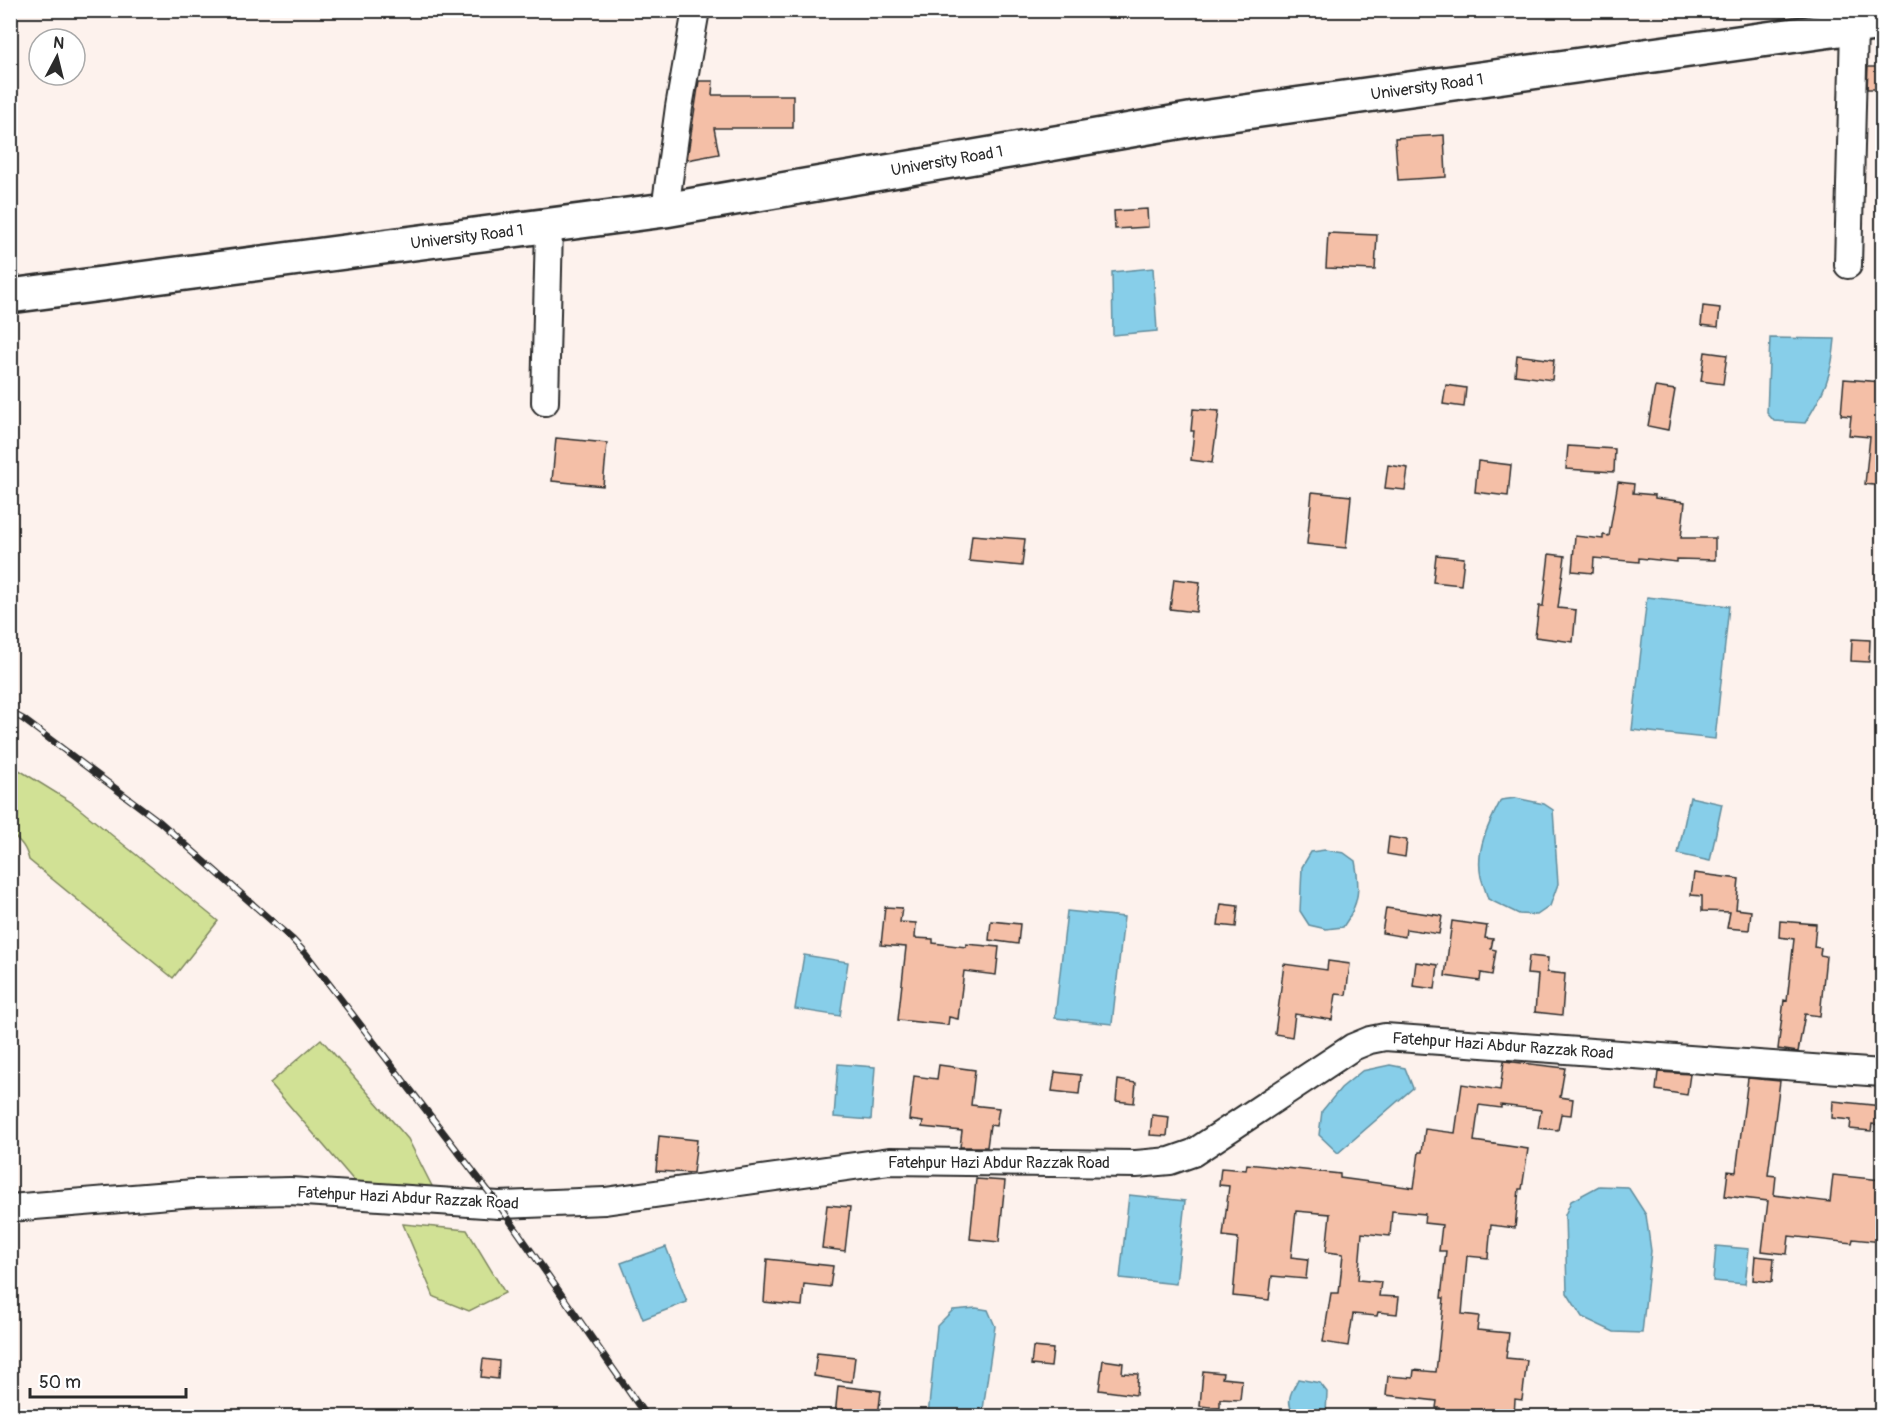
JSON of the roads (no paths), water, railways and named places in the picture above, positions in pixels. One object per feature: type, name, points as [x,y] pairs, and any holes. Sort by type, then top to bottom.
[{"type":"main road","name":"University Road 1","points":[[10,296],[665,210],[1195,119],[1868,25]]},
{"type":"street","points":[[665,210],[679,107],[696,10]]},
{"type":"street","points":[[1848,265],[1868,25]]},
{"type":"street","points":[[545,402],[549,226]]},
{"type":"street","name":"Fatehpur Hazi Abdur Razzak Road","points":[[10,1208],[194,1194],[290,1191],[499,1205],[605,1201],[890,1161],[1136,1164],[1170,1161],[1193,1153],[1353,1047],[1385,1037],[1882,1073]]},
{"type":"water","points":[[1153,268],[1157,331],[1113,335],[1112,272]]},
{"type":"water","points":[[1770,338],[1835,339],[1832,363],[1826,383],[1805,423],[1774,421],[1767,413]]},
{"type":"water","points":[[1647,597],[1729,606],[1715,739],[1632,730]]},
{"type":"water","points":[[1690,797],[1722,804],[1710,861],[1678,854]]},
{"type":"water","points":[[1516,798],[1544,804],[1553,810],[1558,884],[1550,906],[1537,915],[1519,914],[1488,899],[1481,877],[1480,856],[1488,827],[1501,800]]},
{"type":"water","points":[[1325,850],[1344,853],[1355,861],[1358,879],[1356,903],[1343,927],[1326,929],[1309,925],[1300,911],[1302,867],[1311,852]]},
{"type":"water","points":[[1067,911],[1124,917],[1112,1024],[1055,1018]]},
{"type":"water","points":[[804,955],[848,962],[840,1016],[795,1009]]},
{"type":"water","points":[[838,1064],[875,1067],[871,1120],[834,1117]]},
{"type":"water","points":[[1390,1065],[1405,1068],[1413,1088],[1338,1153],[1319,1135],[1322,1111],[1341,1088],[1362,1071]]},
{"type":"water","points":[[1599,1186],[1628,1187],[1646,1215],[1651,1251],[1642,1333],[1614,1332],[1582,1317],[1567,1293],[1565,1215],[1571,1201]]},
{"type":"water","points":[[1129,1195],[1185,1201],[1176,1284],[1120,1278]]},
{"type":"water","points":[[1716,1246],[1749,1249],[1745,1284],[1713,1281]]},
{"type":"water","points":[[666,1247],[687,1302],[643,1319],[621,1263]]},
{"type":"water","points":[[976,1308],[988,1310],[995,1326],[982,1416],[928,1416],[937,1326],[953,1310]]},
{"type":"water","points":[[1298,1379],[1320,1383],[1327,1392],[1326,1414],[1307,1417],[1292,1410],[1290,1397]]},
{"type":"railway","points":[[10,712],[23,719],[160,822],[306,954],[499,1205],[646,1416]]}]
